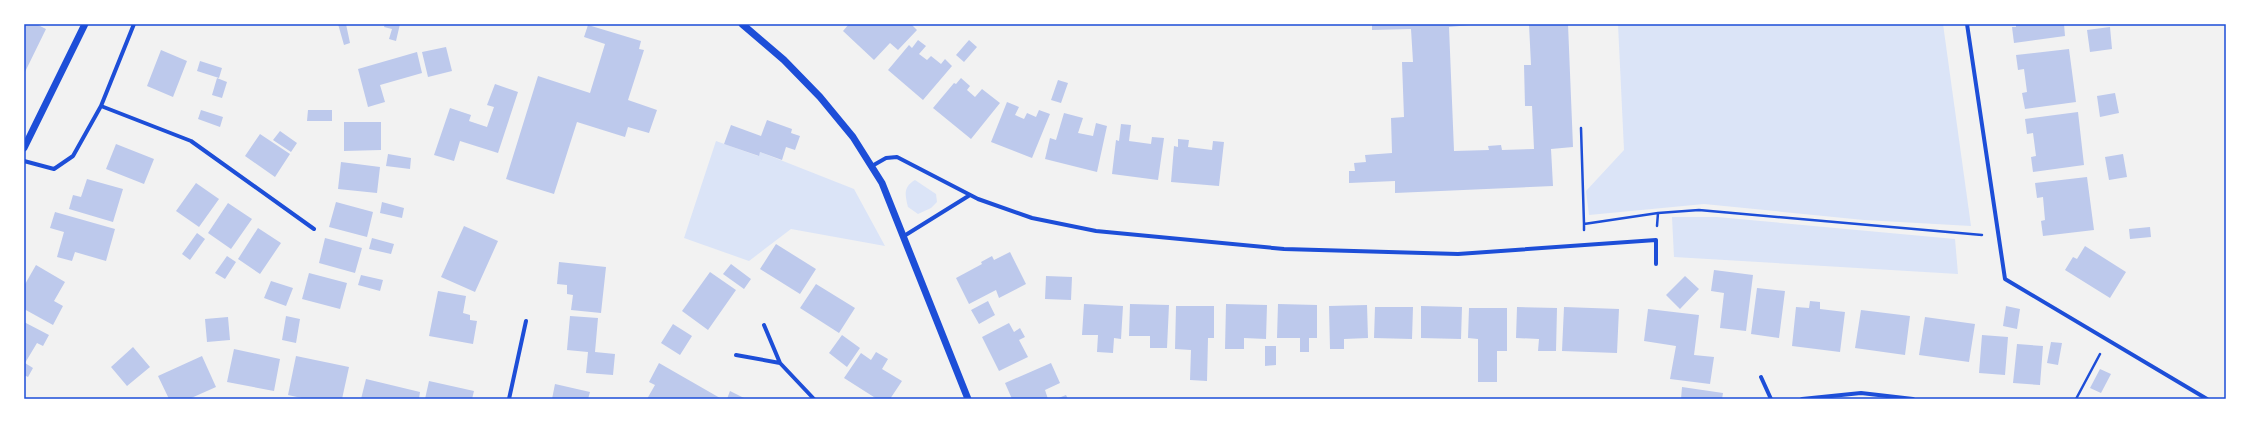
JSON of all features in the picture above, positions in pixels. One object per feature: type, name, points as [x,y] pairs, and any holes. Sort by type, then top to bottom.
[{"type":"street","points":[[24,148],[85,24]]},
{"type":"street","points":[[24,161],[54,169],[73,156],[102,106],[134,24]]},
{"type":"street","points":[[742,24],[784,60],[820,97],[854,137],[872,166],[882,183],[904,236],[968,399]]},
{"type":"street","points":[[1967,24],[1997,236],[2005,280],[2207,399]]},
{"type":"street","points":[[102,106],[191,141],[314,229]]},
{"type":"street","points":[[872,166],[886,158],[898,157],[970,195],[1032,218],[1096,231],[1284,249],[1458,254],[1656,240],[1656,264]]},
{"type":"street","points":[[904,236],[970,195]]},
{"type":"street","points":[[509,399],[526,321]]},
{"type":"street","points":[[764,325],[780,363],[814,399]]},
{"type":"street","points":[[736,355],[780,363]]},
{"type":"street","points":[[1761,377],[1771,399]]},
{"type":"street","points":[[1802,399],[1861,393],[1913,399]]},
{"type":"path","points":[[1580,128],[1586,244]]},
{"type":"path","points":[[1584,224],[1658,213],[1699,210],[1997,236]]},
{"type":"path","points":[[2076,399],[2107,340]]},
{"type":"shaded area","points":[[1618,24],[1943,24],[1971,226],[1864,220],[1704,204],[1589,215],[1586,191],[1624,150]]},
{"type":"shaded area","points":[[716,141],[758,156],[760,152],[854,189],[885,246],[791,229],[749,261],[684,238]]},
{"type":"shaded area","points":[[915,180],[936,194],[937,202],[931,208],[918,214],[908,207],[906,195],[908,185]]},
{"type":"shaded area","points":[[1672,217],[1717,217],[1955,239],[1958,274],[1674,257]]},
{"type":"building","points":[[24,24],[36,24],[46,29],[24,74]]},
{"type":"building","points":[[338,24],[346,24],[350,43],[344,45]]},
{"type":"building","points":[[385,24],[400,24],[396,41],[389,39],[392,29],[384,27]]},
{"type":"building","points":[[849,24],[911,24],[917,30],[898,50],[890,43],[874,60],[843,31]]},
{"type":"building","points":[[1372,24],[1481,24],[1449,27],[1454,151],[1489,150],[1488,146],[1501,145],[1502,150],[1534,149],[1532,106],[1525,106],[1524,65],[1531,65],[1529,24],[1568,24],[1573,147],[1551,149],[1553,186],[1395,193],[1395,181],[1349,183],[1349,171],[1355,171],[1354,163],[1366,162],[1365,155],[1392,153],[1391,118],[1404,117],[1402,62],[1413,62],[1411,29],[1372,30]]},
{"type":"building","points":[[2016,24],[2064,24],[2065,36],[2014,43],[2012,27],[2016,27]]},
{"type":"building","points":[[588,25],[641,41],[639,49],[644,50],[628,100],[657,110],[649,133],[628,127],[625,137],[577,122],[554,194],[506,179],[538,76],[590,93],[605,44],[584,37]]},
{"type":"building","points":[[2110,27],[2112,49],[2090,52],[2087,30]]},
{"type":"building","points":[[918,40],[926,46],[919,54],[927,60],[931,56],[941,64],[945,59],[952,66],[923,100],[888,70],[909,45],[912,48]]},
{"type":"building","points":[[969,40],[977,47],[964,62],[956,55]]},
{"type":"building","points":[[446,47],[452,71],[428,77],[422,52]]},
{"type":"building","points":[[2069,49],[2076,102],[2025,109],[2022,93],[2027,92],[2024,69],[2018,70],[2016,55]]},
{"type":"building","points":[[161,50],[187,61],[173,97],[147,86]]},
{"type":"building","points":[[417,52],[422,73],[380,85],[385,102],[368,107],[358,69]]},
{"type":"building","points":[[200,61],[222,68],[219,78],[197,71]]},
{"type":"building","points":[[217,78],[227,82],[222,98],[212,95]]},
{"type":"building","points":[[961,78],[970,86],[967,90],[975,97],[982,89],[1000,103],[971,139],[933,108],[954,83],[956,84]]},
{"type":"building","points":[[1058,80],[1068,83],[1061,103],[1051,100]]},
{"type":"building","points":[[495,84],[518,92],[498,153],[460,141],[454,161],[434,155],[450,108],[471,115],[469,121],[487,127],[494,107],[487,105]]},
{"type":"building","points":[[2115,93],[2119,113],[2100,117],[2097,96]]},
{"type":"building","points":[[1007,102],[1019,107],[1015,115],[1024,119],[1027,113],[1036,117],[1039,110],[1050,114],[1032,158],[991,142]]},
{"type":"building","points":[[201,110],[223,117],[220,127],[198,119]]},
{"type":"building","points":[[308,110],[332,110],[332,121],[307,121]]},
{"type":"building","points":[[2078,112],[2084,165],[2033,172],[2031,157],[2036,156],[2033,133],[2027,134],[2025,119]]},
{"type":"building","points":[[1064,113],[1083,118],[1078,133],[1093,136],[1096,123],[1107,126],[1097,172],[1045,159],[1050,138],[1056,140]]},
{"type":"building","points":[[767,120],[792,129],[791,133],[800,136],[795,150],[786,147],[782,160],[760,152],[759,156],[724,144],[731,125],[761,136]]},
{"type":"building","points":[[344,122],[381,122],[381,150],[344,151]]},
{"type":"building","points":[[1121,124],[1131,125],[1129,141],[1151,144],[1152,137],[1164,138],[1158,180],[1112,174],[1116,140],[1119,141]]},
{"type":"building","points":[[280,131],[297,143],[291,152],[273,140]]},
{"type":"building","points":[[260,134],[290,154],[275,177],[245,156]]},
{"type":"building","points":[[1178,139],[1189,140],[1188,147],[1212,150],[1213,141],[1224,142],[1219,186],[1171,182],[1174,146],[1178,147]]},
{"type":"building","points":[[116,144],[154,159],[144,184],[106,169]]},
{"type":"building","points":[[388,154],[411,158],[410,169],[386,166]]},
{"type":"building","points":[[2123,154],[2127,177],[2109,180],[2105,157]]},
{"type":"building","points":[[341,162],[380,167],[377,193],[338,189]]},
{"type":"building","points":[[2087,177],[2094,230],[2043,236],[2041,221],[2045,220],[2043,197],[2037,198],[2035,183]]},
{"type":"building","points":[[87,179],[123,189],[113,222],[69,209],[73,195],[81,197]]},
{"type":"building","points":[[196,183],[219,199],[199,227],[176,211]]},
{"type":"building","points":[[336,202],[373,212],[367,237],[329,227]]},
{"type":"building","points":[[382,202],[404,208],[402,218],[380,213]]},
{"type":"building","points":[[228,203],[252,219],[231,249],[208,233]]},
{"type":"building","points":[[55,212],[115,229],[106,261],[75,252],[72,261],[57,257],[64,232],[50,228]]},
{"type":"building","points":[[464,226],[498,241],[475,292],[441,277]]},
{"type":"building","points":[[2150,227],[2151,237],[2130,239],[2129,229]]},
{"type":"building","points":[[258,228],[281,243],[260,274],[238,259]]},
{"type":"building","points":[[197,233],[205,239],[190,260],[182,254]]},
{"type":"building","points":[[325,238],[362,248],[355,273],[319,263]]},
{"type":"building","points":[[372,238],[394,244],[391,254],[369,249]]},
{"type":"building","points":[[776,244],[816,269],[800,294],[760,269]]},
{"type":"building","points":[[2085,246],[2126,272],[2110,298],[2065,270],[2073,257],[2077,259]]},
{"type":"building","points":[[1010,252],[1026,284],[999,298],[996,290],[969,304],[956,278],[982,264],[981,262],[992,256],[994,260]]},
{"type":"building","points":[[227,256],[236,262],[225,279],[215,273]]},
{"type":"building","points":[[559,262],[606,267],[601,313],[571,310],[573,295],[567,294],[567,285],[557,284]]},
{"type":"building","points":[[731,264],[751,279],[744,289],[723,274]]},
{"type":"building","points":[[36,265],[65,282],[54,301],[63,306],[53,325],[24,309],[24,286]]},
{"type":"building","points":[[1714,270],[1753,275],[1746,331],[1720,328],[1724,293],[1711,291]]},
{"type":"building","points":[[710,272],[736,290],[708,330],[682,311]]},
{"type":"building","points":[[309,273],[347,283],[340,309],[302,299]]},
{"type":"building","points":[[361,275],[383,280],[380,291],[358,285]]},
{"type":"building","points":[[1046,276],[1072,277],[1071,300],[1045,299]]},
{"type":"building","points":[[1685,276],[1699,289],[1680,309],[1666,295]]},
{"type":"building","points":[[271,281],[293,288],[286,306],[264,298]]},
{"type":"building","points":[[816,284],[855,308],[839,333],[800,308]]},
{"type":"building","points":[[1757,288],[1785,291],[1779,338],[1751,334]]},
{"type":"building","points":[[438,291],[466,296],[463,313],[470,315],[470,320],[477,321],[473,344],[429,336]]},
{"type":"building","points":[[988,301],[995,315],[979,324],[971,310]]},
{"type":"building","points":[[1810,301],[1820,302],[1820,309],[1845,312],[1840,352],[1792,346],[1796,307],[1809,308]]},
{"type":"building","points":[[1084,304],[1123,306],[1121,339],[1114,338],[1113,353],[1097,352],[1098,335],[1082,335]]},
{"type":"building","points":[[1130,304],[1169,305],[1167,348],[1150,348],[1150,336],[1129,336]]},
{"type":"building","points":[[1226,304],[1267,305],[1266,339],[1244,338],[1244,349],[1225,349]]},
{"type":"building","points":[[1278,304],[1317,305],[1317,338],[1309,338],[1309,352],[1300,352],[1300,338],[1277,338]]},
{"type":"building","points":[[1367,305],[1368,338],[1344,339],[1344,349],[1330,349],[1329,306]]},
{"type":"building","points":[[1176,306],[1214,306],[1214,338],[1208,338],[1207,381],[1190,380],[1191,350],[1175,349]]},
{"type":"building","points":[[1421,306],[1462,307],[1461,339],[1421,338]]},
{"type":"building","points":[[2006,306],[2020,309],[2017,329],[2003,326]]},
{"type":"building","points":[[1375,307],[1413,307],[1412,339],[1374,338]]},
{"type":"building","points":[[1517,307],[1557,308],[1556,351],[1538,351],[1539,339],[1516,338]]},
{"type":"building","points":[[1564,307],[1619,309],[1617,353],[1562,351]]},
{"type":"building","points":[[1469,308],[1507,308],[1507,351],[1497,351],[1497,382],[1478,382],[1478,339],[1468,338]]},
{"type":"building","points":[[1648,309],[1699,315],[1694,355],[1714,357],[1710,384],[1670,379],[1676,346],[1644,341]]},
{"type":"building","points":[[1861,310],[1910,316],[1905,355],[1855,348]]},
{"type":"building","points":[[286,316],[300,319],[296,343],[282,340]]},
{"type":"building","points":[[570,316],[598,318],[595,352],[615,354],[613,375],[586,373],[588,352],[567,350]]},
{"type":"building","points":[[228,317],[230,340],[207,342],[205,319]]},
{"type":"building","points":[[1925,317],[1975,324],[1969,362],[1919,355]]},
{"type":"building","points":[[24,322],[49,335],[43,346],[37,343],[25,363],[33,368],[28,377],[24,375]]},
{"type":"building","points":[[1009,323],[1014,332],[1020,328],[1025,337],[1019,340],[1028,357],[999,371],[982,337]]},
{"type":"building","points":[[673,324],[692,336],[680,355],[661,343]]},
{"type":"building","points":[[842,335],[860,348],[847,367],[829,353]]},
{"type":"building","points":[[1982,335],[2008,337],[2005,375],[1979,373]]},
{"type":"building","points":[[2051,342],[2062,343],[2058,365],[2047,363]]},
{"type":"building","points":[[2017,344],[2043,346],[2040,385],[2013,383]]},
{"type":"building","points":[[1265,346],[1276,346],[1276,365],[1265,366]]},
{"type":"building","points":[[133,347],[150,367],[127,386],[111,367]]},
{"type":"building","points":[[234,349],[280,359],[274,391],[227,382]]},
{"type":"building","points":[[876,352],[888,359],[882,369],[902,381],[890,399],[877,399],[844,378],[861,353],[871,360]]},
{"type":"building","points":[[202,356],[216,387],[189,399],[169,399],[158,376]]},
{"type":"building","points":[[296,356],[349,367],[342,399],[306,399],[288,395]]},
{"type":"building","points":[[659,363],[720,399],[647,399],[655,385],[649,382]]},
{"type":"building","points":[[1051,363],[1060,383],[1045,390],[1048,399],[1012,399],[1005,383]]},
{"type":"building","points":[[2100,369],[2111,374],[2101,393],[2090,388]]},
{"type":"building","points":[[366,379],[420,392],[419,399],[361,399]]},
{"type":"building","points":[[429,381],[474,391],[472,399],[425,399]]},
{"type":"building","points":[[555,384],[590,392],[588,399],[552,399]]},
{"type":"building","points":[[1682,387],[1723,393],[1722,399],[1681,399]]},
{"type":"building","points":[[730,391],[746,399],[727,399]]},
{"type":"building","points":[[1066,395],[1068,399],[1056,399]]}]
